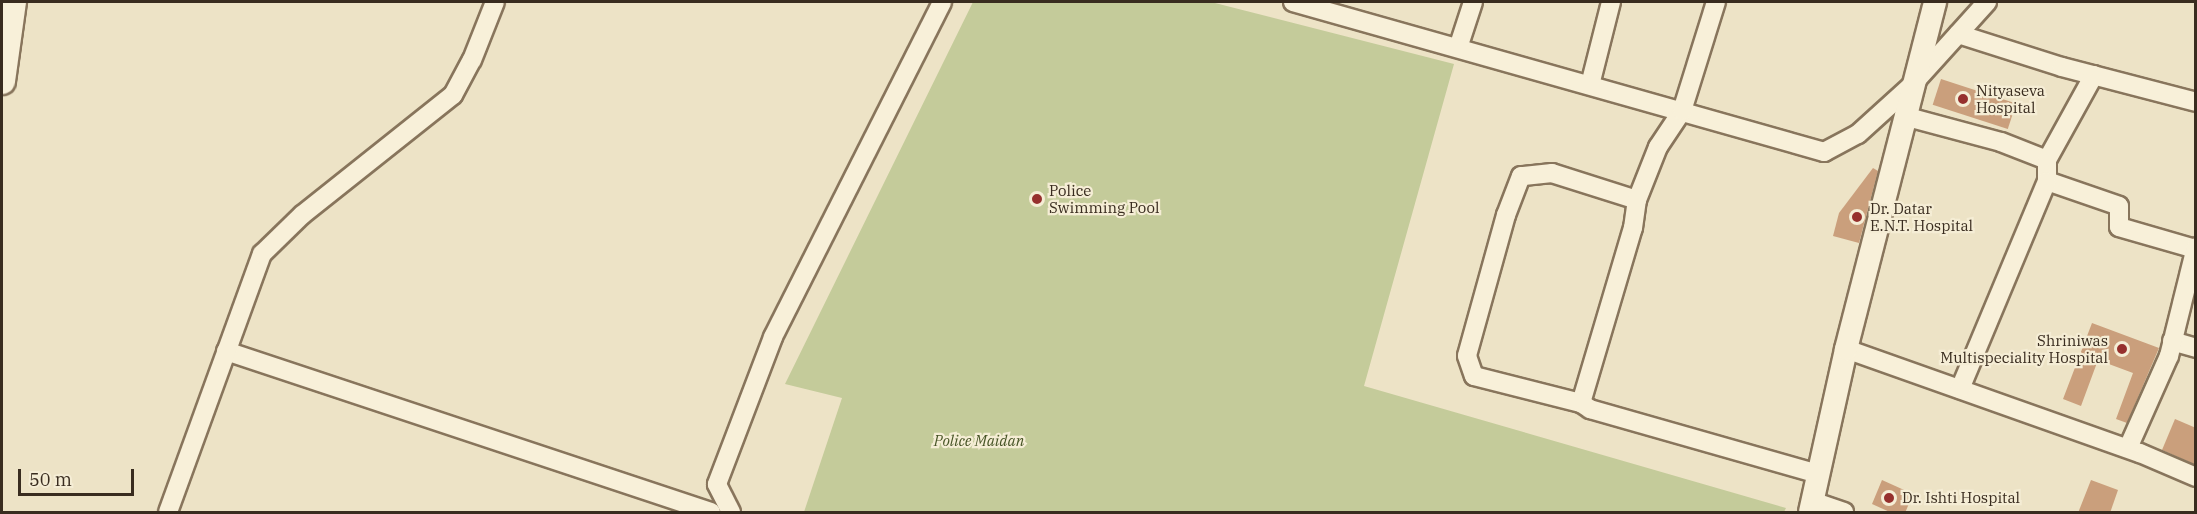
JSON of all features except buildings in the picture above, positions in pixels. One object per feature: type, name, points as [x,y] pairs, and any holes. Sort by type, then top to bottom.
[{"type":"main road","points":[[2,81],[13,2]]},
{"type":"street","points":[[168,513],[262,254],[302,215],[453,95],[472,60],[495,2]]},
{"type":"street","points":[[731,513],[717,484],[773,336],[942,2]]},
{"type":"street","points":[[1293,2],[1824,152],[1858,134],[1912,85],[1987,2]]},
{"type":"street","points":[[1458,48],[1473,2]]},
{"type":"street","points":[[1590,85],[1611,2]]},
{"type":"street","points":[[1581,403],[1633,228],[1637,200],[1658,147],[1683,111],[1716,2]]},
{"type":"street","points":[[1844,513],[1811,507],[1846,349],[1935,2]]},
{"type":"street","points":[[1958,34],[2094,75],[2196,102]]},
{"type":"street","points":[[1960,389],[2047,181],[2047,160],[2094,75]]},
{"type":"street","points":[[1904,116],[2001,142],[2047,160]]},
{"type":"street","points":[[1637,200],[1552,173],[1521,176],[1500,237],[1467,356],[1474,376],[1581,403],[1818,474]]},
{"type":"street","points":[[2047,181],[2119,206],[2119,227],[2195,248],[2172,341],[2128,448]]},
{"type":"street","points":[[2172,341],[2196,348]]},
{"type":"street","points":[[1846,349],[2128,448],[2196,477]]},
{"type":"street","points":[[226,351],[711,513]]},
{"type":"green space","name":"Police Maidan","points":[[973,2],[1211,2],[1454,64],[1364,386],[1786,508],[1784,512],[804,512],[842,398],[785,384]]},
{"type":"place","name":"Nityaseva Hospital","points":[[1963,99]]},
{"type":"place","name":"Police Swimming Pool","points":[[1037,199]]},
{"type":"place","name":"Dr. Datar E.N.T. Hospital","points":[[1857,217]]},
{"type":"place","name":"Shriniwas Multispeciality Hospital","points":[[2122,349]]},
{"type":"place","name":"Dr. Ishti Hospital","points":[[1889,498]]}]
